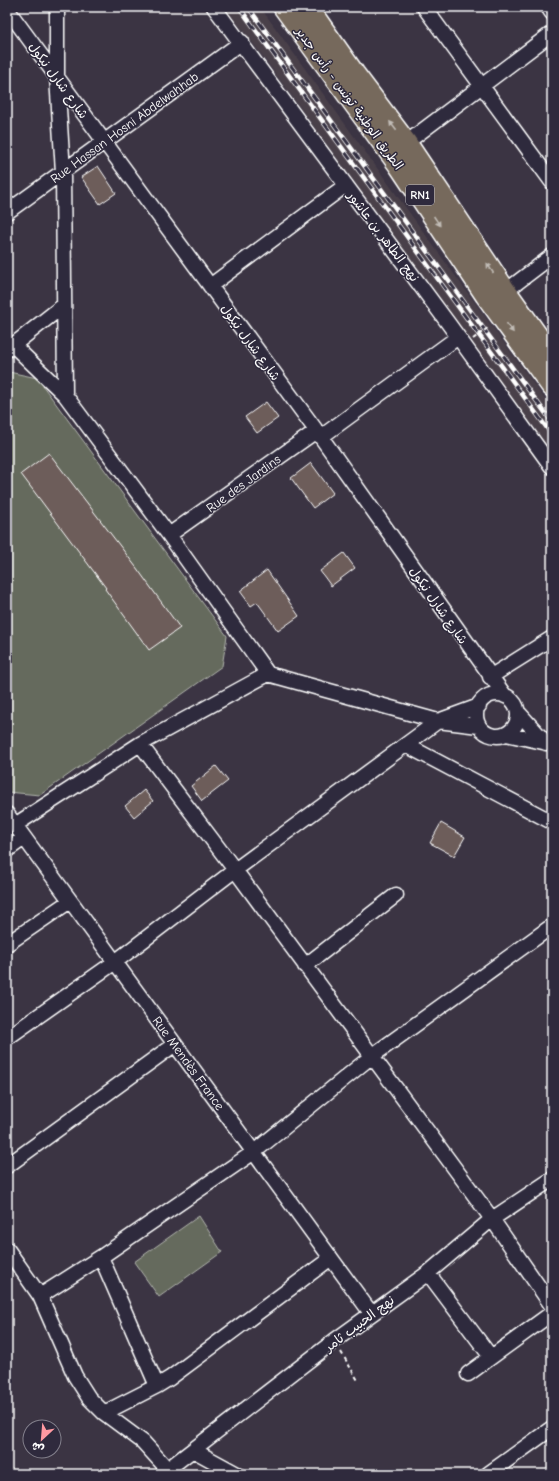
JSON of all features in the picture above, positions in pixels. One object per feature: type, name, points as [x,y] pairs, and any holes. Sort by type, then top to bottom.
[{"type":"highway","name":"الطريق الوطنية تونس - رأس جدير","points":[[284,7],[498,297],[552,357]]},
{"type":"highway","name":"الطريق الوطنية تونس - رأس جدير","points":[[307,7],[354,74],[406,143],[552,386]]},
{"type":"street","points":[[57,7],[57,76],[63,172],[65,395]]},
{"type":"street","name":"نهج الطاهر بن عاشور","points":[[214,7],[242,42],[552,467]]},
{"type":"street","points":[[424,7],[552,182]]},
{"type":"street","points":[[548,7],[552,13]]},
{"type":"street","name":"شارع شارل نيكول","points":[[7,9],[318,434],[504,696]]},
{"type":"street","points":[[406,143],[552,33]]},
{"type":"street","name":"Rue Hassan Hosni Abdelwahhab","points":[[7,212],[242,42]]},
{"type":"street","points":[[210,286],[346,185]]},
{"type":"street","points":[[498,297],[552,256]]},
{"type":"street","points":[[64,305],[10,348],[65,395],[268,674],[438,720],[480,726]]},
{"type":"street","name":"Rue des Jardins","points":[[169,536],[458,337]]},
{"type":"street","points":[[549,744],[506,734],[498,736],[490,735],[480,726],[476,714],[490,678],[552,638]]},
{"type":"street","points":[[15,825],[140,744],[268,674]]},
{"type":"street","points":[[7,1038],[116,962],[235,870],[438,720],[481,702],[492,695],[500,695],[504,696],[515,704],[518,712],[549,744]]},
{"type":"street","points":[[506,734],[516,725],[518,712]]},
{"type":"street","points":[[140,744],[372,1056],[492,1220],[552,1306]]},
{"type":"street","points":[[406,745],[552,822]]},
{"type":"street","name":"Rue Mendès France","points":[[7,814],[372,1313]]},
{"type":"street","points":[[7,850],[24,838]]},
{"type":"street","points":[[305,966],[396,895]]},
{"type":"street","points":[[7,944],[70,900]]},
{"type":"street","points":[[40,1296],[101,1257],[254,1152],[372,1056],[552,926]]},
{"type":"street","points":[[7,1166],[175,1044]]},
{"type":"street","name":"نهج الحبيب ثامر","points":[[170,1472],[193,1450],[334,1341],[428,1273],[492,1220],[552,1179]]},
{"type":"street","points":[[7,1248],[40,1296],[75,1376],[89,1398],[104,1413],[143,1442],[170,1472]]},
{"type":"street","points":[[101,1257],[157,1386]]},
{"type":"street","points":[[104,1413],[157,1386],[332,1258]]},
{"type":"street","points":[[428,1273],[491,1357]]},
{"type":"street","points":[[468,1374],[552,1313]]},
{"type":"street","points":[[488,1474],[506,1469],[552,1428]]},
{"type":"street","points":[[193,1450],[237,1474]]},
{"type":"path","points":[[473,339],[489,327]]},
{"type":"path","points":[[334,1341],[359,1382]]},
{"type":"shaded area","points":[[224,7],[260,7],[552,409],[552,452],[247,35]]},
{"type":"green space","points":[[9,372],[37,378],[227,636],[222,666],[40,795],[7,792],[7,373]]},
{"type":"green space","points":[[199,1216],[222,1252],[159,1297],[134,1262]]},
{"type":"building","points":[[98,166],[116,193],[100,204],[81,177]]},
{"type":"building","points":[[266,402],[278,418],[257,433],[245,417]]},
{"type":"building","points":[[49,453],[136,567],[180,628],[149,650],[105,589],[106,588],[21,474]]},
{"type":"building","points":[[311,463],[333,493],[313,508],[291,478]]},
{"type":"building","points":[[344,553],[355,568],[331,586],[320,571]]},
{"type":"building","points":[[267,570],[299,616],[278,631],[257,602],[251,606],[240,591]]},
{"type":"building","points":[[216,766],[228,781],[202,801],[191,786]]},
{"type":"building","points":[[144,790],[153,801],[134,817],[125,806]]},
{"type":"building","points":[[441,823],[465,837],[454,856],[430,843]]},
{"type":"railway","points":[[239,7],[552,435]]},
{"type":"railway","points":[[248,7],[552,422]]}]
